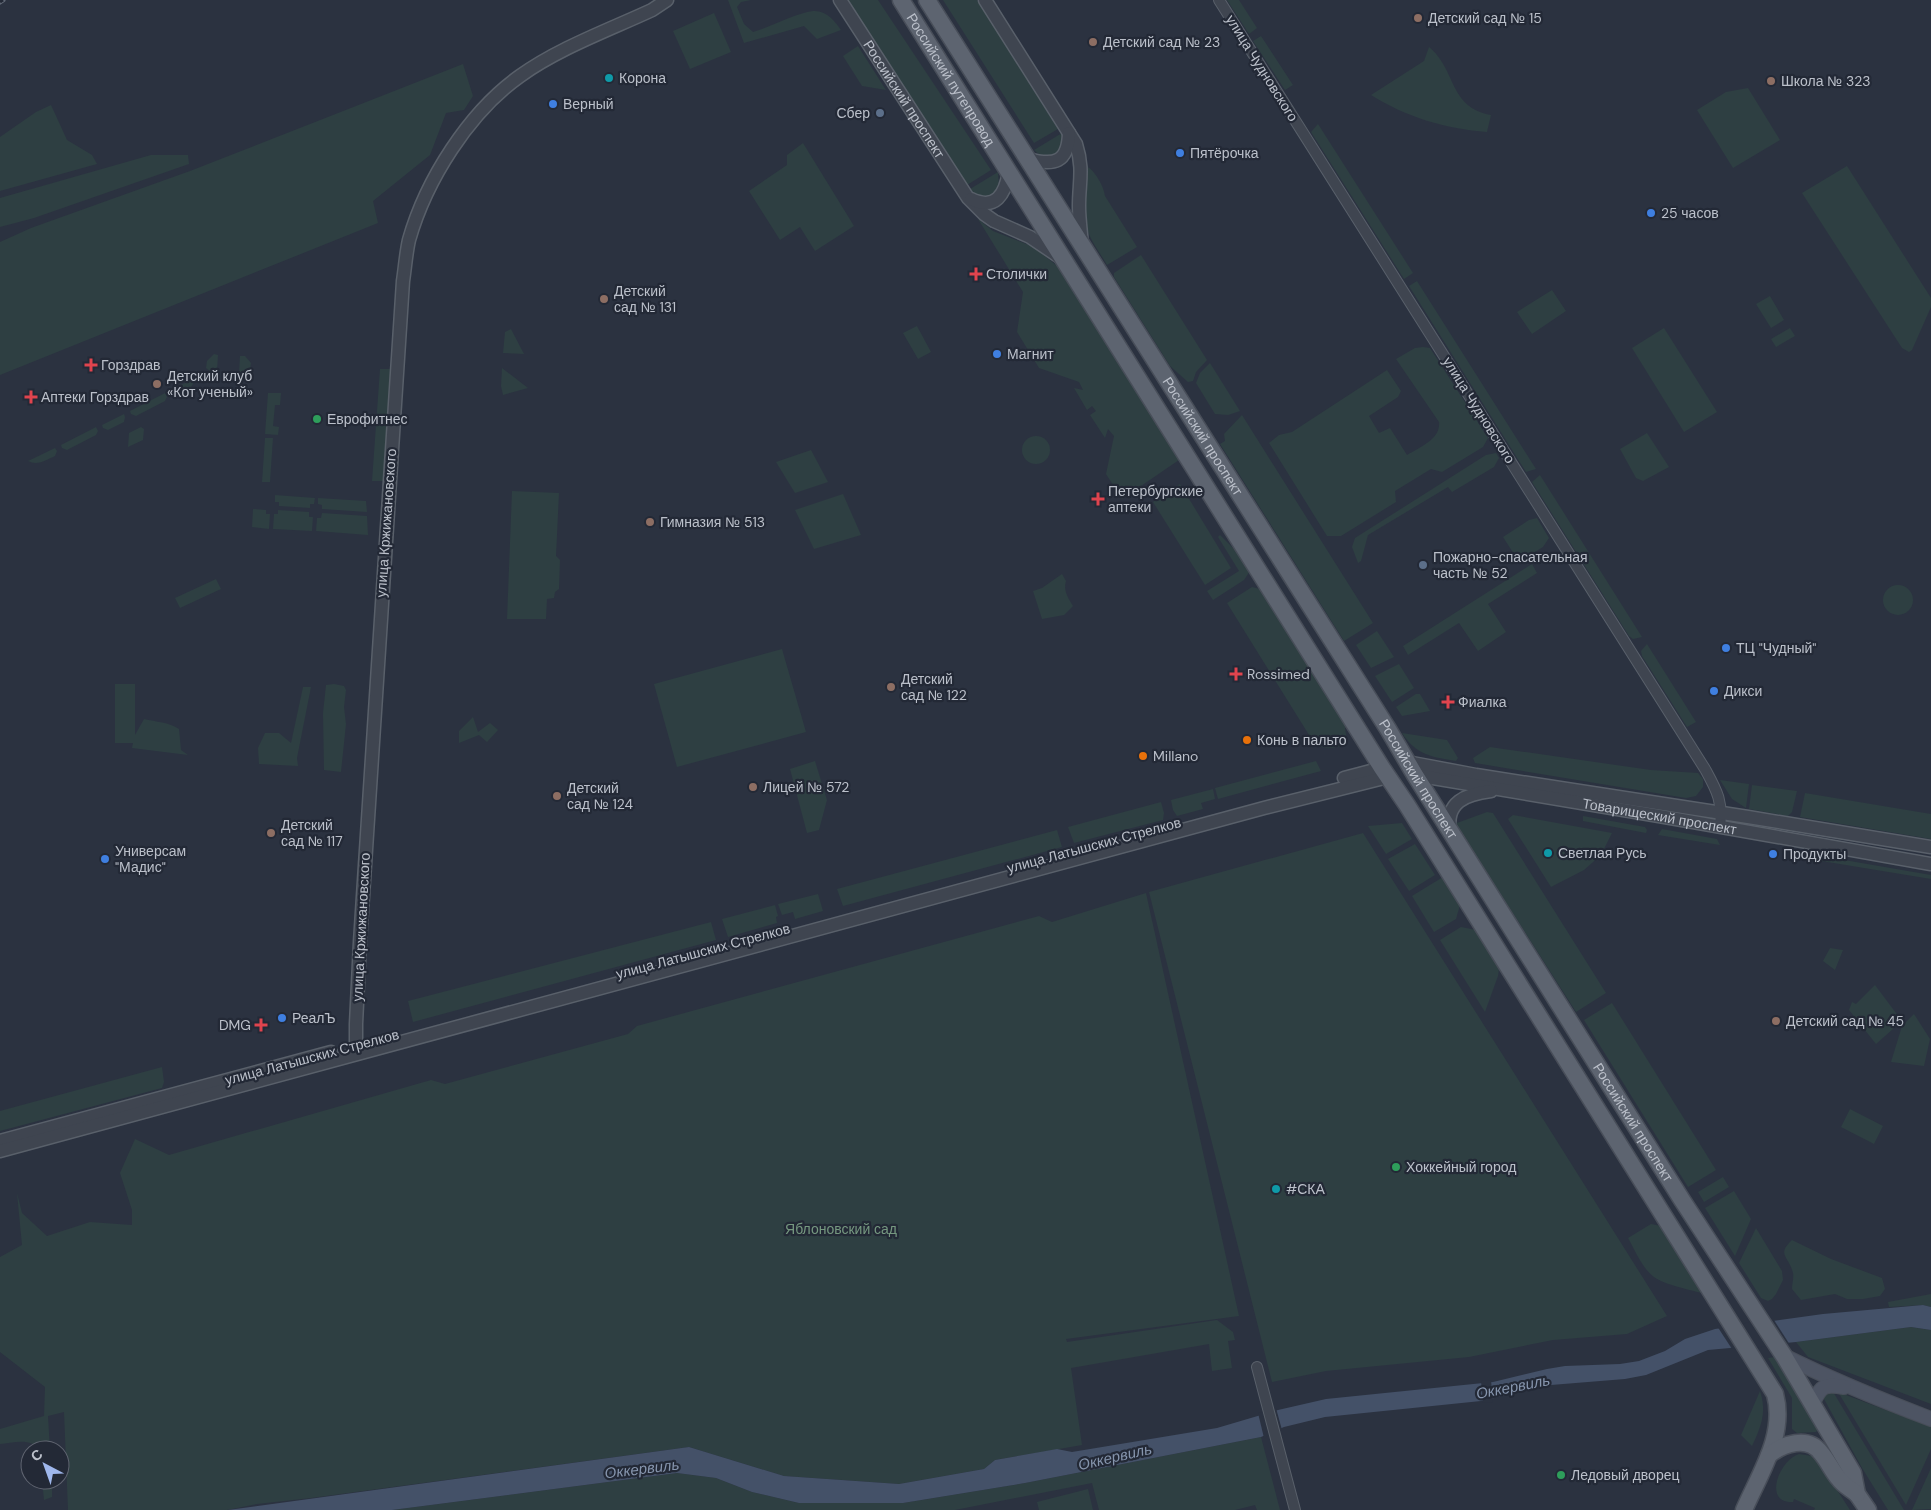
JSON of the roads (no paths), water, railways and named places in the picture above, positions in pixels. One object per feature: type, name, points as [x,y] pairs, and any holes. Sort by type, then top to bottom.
[{"type":"main road","name":"Российский путепровод","points":[[901,0],[1005,166]]},
{"type":"main road","name":"Российский путепровод","points":[[927,0],[1024,153]]},
{"type":"main road","name":"Российский проспект","points":[[1024,153],[1388,729],[1450,831],[1784,1356]]},
{"type":"main road","name":"Российский проспект","points":[[1005,166],[1062,260],[1407,804],[1775,1394],[1779,1407],[1778,1428],[1769,1455]]},
{"type":"main road","name":"улица Латышских Стрелков","points":[[1385,772],[1411,769]]},
{"type":"main road","points":[[1784,1356],[1839,1380],[1852,1388],[1931,1419]]},
{"type":"main road","points":[[1784,1356],[1853,1472],[1857,1494]]},
{"type":"main road","points":[[1813,1404],[1819,1391],[1826,1386],[1852,1388]]},
{"type":"main road","points":[[1744,1510],[1769,1455],[1786,1444],[1802,1443],[1820,1451],[1840,1480],[1857,1494],[1868,1510]]},
{"type":"street","name":"улица Кржижановского","points":[[358,1049],[360,933],[388,484],[402,281],[409,241],[429,190],[451,151],[476,117],[502,90],[541,62],[652,10],[667,0]]},
{"type":"street","name":"Российский проспект","points":[[840,0],[968,198],[994,221],[1030,237],[1062,260]]},
{"type":"street","name":"Российский проспект","points":[[985,0],[1076,144],[1081,158],[1082,172],[1079,206],[1083,246]]},
{"type":"street","name":"улица Чудновского","points":[[1219,0],[1705,769],[1721,801],[1720,827]]},
{"type":"street","points":[[1024,153],[1050,163],[1057,161],[1067,149],[1070,133]]},
{"type":"street","points":[[968,198],[984,203],[992,202],[998,198],[1003,192],[1005,166]]},
{"type":"street","name":"Товарищеский проспект","points":[[1411,769],[1476,775],[1931,847]]},
{"type":"street","name":"Товарищеский проспект","points":[[1411,769],[1500,789],[1931,864]]},
{"type":"street","name":"улица Латышских Стрелков","points":[[0,1141],[358,1049],[1385,772]]},
{"type":"street","points":[[1450,831],[1448,816],[1454,806],[1461,800],[1476,793],[1500,789]]},
{"type":"street","name":"улица Латышских Стрелков","points":[[0,1152],[358,1049]]},
{"type":"street","points":[[1257,1367],[1295,1510]]},
{"type":"water","name":"Оккервиль","points":[[1923,1305],[1931,1307],[1931,1330],[1911,1327],[1796,1342],[1708,1350],[1646,1375],[1625,1379],[1551,1385],[1481,1401],[1325,1417],[1284,1427],[1261,1437],[1025,1483],[903,1503],[799,1503],[752,1492],[716,1478],[677,1473],[392,1510],[228,1510],[689,1447],[784,1476],[899,1484],[984,1469],[995,1460],[1057,1449],[1072,1452],[1217,1428],[1278,1410],[1326,1399],[1493,1382],[1565,1366],[1620,1364],[1639,1361],[1665,1351],[1685,1339],[1715,1329],[1823,1314]]},
{"type":"place","name":"Детский сад № 15","points":[[1418,18]]},
{"type":"place","name":"Детский сад № 23","points":[[1093,42]]},
{"type":"place","name":"Корона","points":[[609,78]]},
{"type":"place","name":"Школа № 323","points":[[1771,81]]},
{"type":"place","name":"Верный","points":[[553,104]]},
{"type":"place","name":"Сбер","points":[[880,113]]},
{"type":"place","name":"Пятёрочка","points":[[1180,153]]},
{"type":"place","name":"25 часов","points":[[1651,213]]},
{"type":"place","name":"Столички","points":[[976,274]]},
{"type":"place","name":"Детский сад № 131","points":[[604,299]]},
{"type":"place","name":"Магнит","points":[[997,354]]},
{"type":"place","name":"Горздрав","points":[[91,365]]},
{"type":"place","name":"Детский клуб «Кот ученый»","points":[[157,384]]},
{"type":"place","name":"Аптеки Горздрав","points":[[31,397]]},
{"type":"place","name":"Еврофитнес","points":[[317,419]]},
{"type":"place","name":"Петербургские аптеки","points":[[1098,499]]},
{"type":"place","name":"Гимназия № 513","points":[[650,522]]},
{"type":"place","name":"Пожарно-спасательная часть № 52","points":[[1423,565]]},
{"type":"place","name":"ТЦ \"Чудный\"","points":[[1726,648]]},
{"type":"place","name":"Rossimed","points":[[1236,674]]},
{"type":"place","name":"Детский сад № 122","points":[[891,687]]},
{"type":"place","name":"Дикси","points":[[1714,691]]},
{"type":"place","name":"Фиалка","points":[[1448,702]]},
{"type":"place","name":"Конь в пальто","points":[[1247,740]]},
{"type":"place","name":"Millano","points":[[1143,756]]},
{"type":"place","name":"Лицей № 572","points":[[753,787]]},
{"type":"place","name":"Детский сад № 124","points":[[557,796]]},
{"type":"place","name":"Детский сад № 117","points":[[271,833]]},
{"type":"place","name":"Светлая Русь","points":[[1548,853]]},
{"type":"place","name":"Продукты","points":[[1773,854]]},
{"type":"place","name":"Универсам \"Мадис\"","points":[[105,859]]},
{"type":"place","name":"РеалЪ","points":[[282,1018]]},
{"type":"place","name":"Детский сад № 45","points":[[1776,1021]]},
{"type":"place","name":"DMG","points":[[261,1025]]},
{"type":"place","name":"Хоккейный город","points":[[1396,1167]]},
{"type":"place","name":"#СКА","points":[[1276,1189]]},
{"type":"place","name":"Ледовый дворец","points":[[1561,1475]]},
{"type":"park label","name":"Яблоновский сад","points":[[841,1229]]}]
